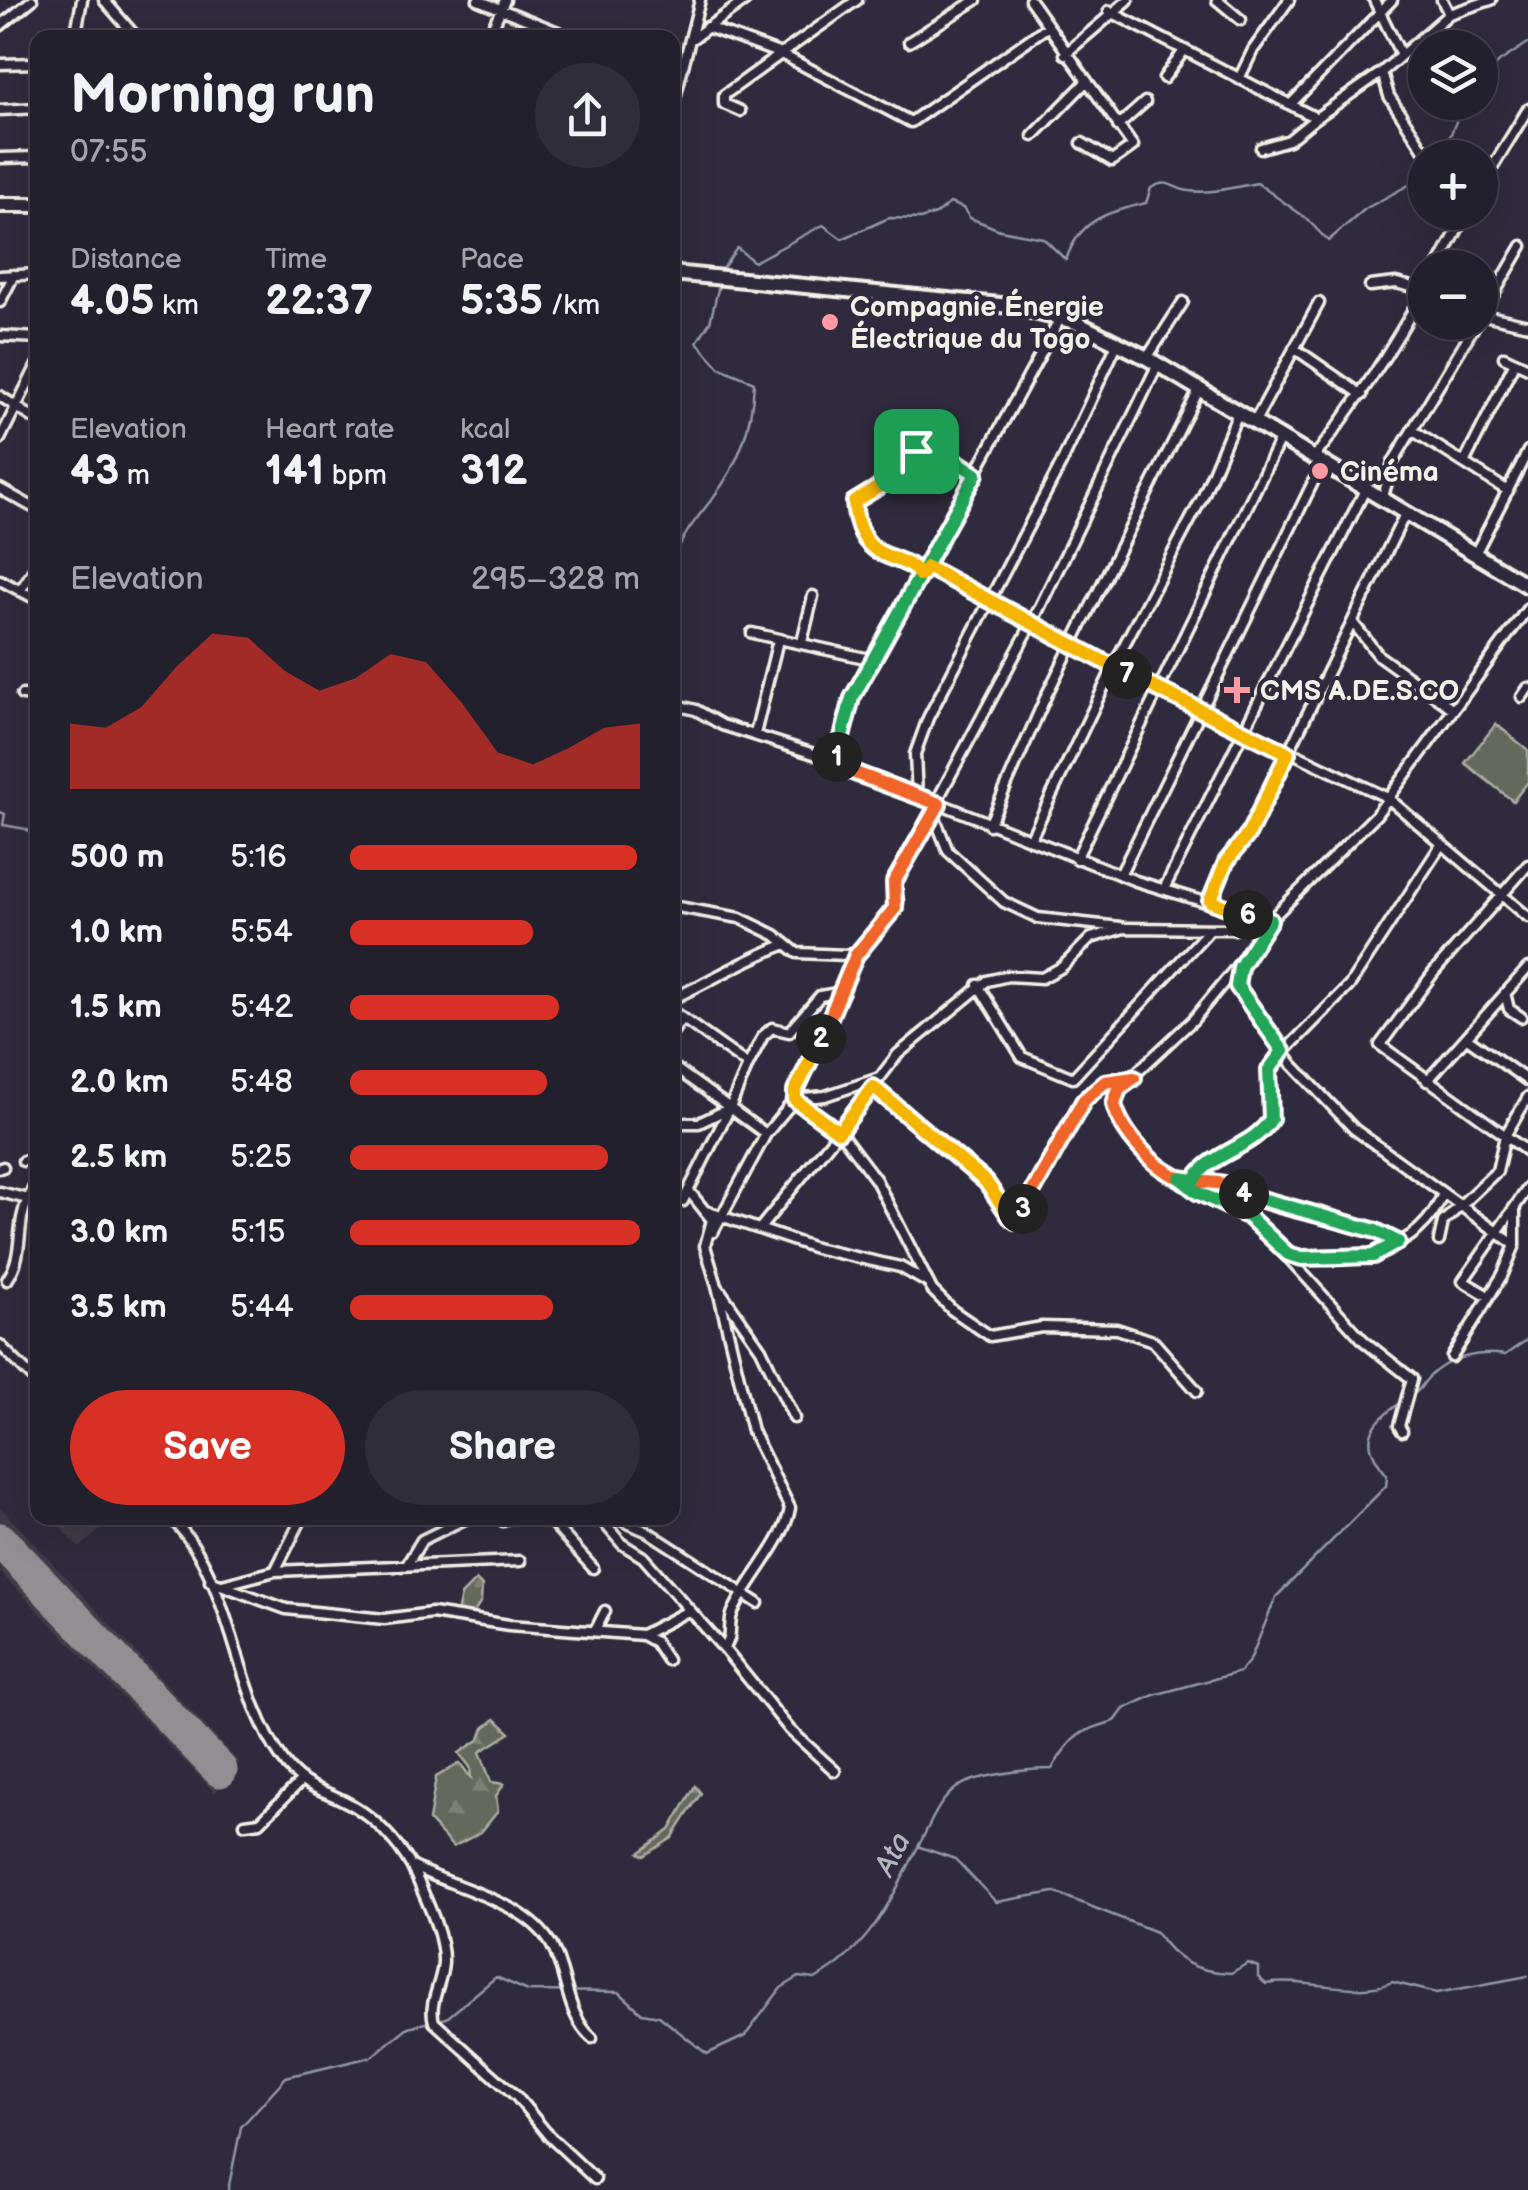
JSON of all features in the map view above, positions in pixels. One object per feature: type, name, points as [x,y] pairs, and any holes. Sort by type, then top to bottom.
[{"type":"highway","points":[[0,205],[30,205]]},
{"type":"highway","points":[[680,274],[1010,306],[1060,317],[1152,361],[1528,586]]},
{"type":"street","points":[[0,26],[32,0]]},
{"type":"street","points":[[76,30],[82,0]]},
{"type":"street","points":[[104,0],[131,30]]},
{"type":"street","points":[[478,0],[546,30]]},
{"type":"street","points":[[492,30],[504,0]]},
{"type":"street","points":[[680,62],[691,39],[700,0]]},
{"type":"street","points":[[691,39],[746,0]]},
{"type":"street","points":[[740,110],[724,104],[724,96],[857,0]]},
{"type":"street","points":[[909,42],[976,0]]},
{"type":"street","points":[[1030,0],[1084,83],[1133,146],[1112,161],[1082,143]]},
{"type":"street","points":[[1065,54],[1110,11],[1128,0]]},
{"type":"street","points":[[1217,0],[1241,20]]},
{"type":"street","points":[[1239,79],[1253,50],[1289,0]]},
{"type":"street","points":[[1374,0],[1402,55]]},
{"type":"street","points":[[1291,104],[1392,0]]},
{"type":"street","points":[[1442,0],[1449,14]]},
{"type":"street","points":[[1261,148],[1289,140],[1382,72],[1449,14],[1491,0]]},
{"type":"street","points":[[1110,11],[1316,118]]},
{"type":"street","points":[[706,27],[781,54],[911,122],[1047,27]]},
{"type":"street","points":[[1164,78],[1183,52]]},
{"type":"street","points":[[0,64],[30,63]]},
{"type":"street","points":[[1382,72],[1389,96],[1417,140]]},
{"type":"street","points":[[1033,136],[1084,83]]},
{"type":"street","points":[[1118,126],[1145,102]]},
{"type":"street","points":[[0,110],[30,108]]},
{"type":"street","points":[[1498,157],[1528,109]]},
{"type":"street","points":[[1515,128],[1528,127]]},
{"type":"street","points":[[0,158],[30,156]]},
{"type":"street","points":[[1498,287],[1522,246]]},
{"type":"street","points":[[0,276],[30,275]]},
{"type":"street","points":[[0,302],[14,276]]},
{"type":"street","points":[[1370,286],[1408,285]]},
{"type":"street","points":[[707,1239],[724,1217],[766,1134],[795,1100],[856,955],[895,908],[894,882],[1032,623],[1152,361],[1184,302]]},
{"type":"street","points":[[1254,423],[1318,304]]},
{"type":"street","points":[[836,764],[841,729],[852,698],[897,610],[927,567],[1060,317]]},
{"type":"street","points":[[1498,320],[1528,324]]},
{"type":"street","points":[[1120,875],[1318,461],[1408,323]]},
{"type":"street","points":[[0,336],[30,338]]},
{"type":"street","points":[[1382,500],[1393,462],[1466,340]]},
{"type":"street","points":[[916,796],[914,762],[918,742],[1061,464],[1118,342]]},
{"type":"street","points":[[1294,348],[1362,396]]},
{"type":"street","points":[[1504,357],[1528,368]]},
{"type":"street","points":[[1464,463],[1515,362]]},
{"type":"street","points":[[0,439],[30,381]]},
{"type":"street","points":[[989,825],[1200,390]]},
{"type":"street","points":[[0,396],[30,416]]},
{"type":"street","points":[[1030,840],[1114,665],[1202,496],[1238,413]]},
{"type":"street","points":[[1412,430],[1508,491]]},
{"type":"street","points":[[1076,859],[1280,439]]},
{"type":"street","points":[[920,576],[915,569],[886,559],[872,549],[854,502],[881,486],[901,464],[928,445],[976,474]]},
{"type":"street","points":[[1474,556],[1528,451]]},
{"type":"street","points":[[0,488],[30,505]]},
{"type":"street","points":[[1164,889],[1365,490]]},
{"type":"street","points":[[1210,901],[1226,862],[1249,833],[1405,514]]},
{"type":"street","points":[[927,567],[1246,732],[1388,798],[1528,916]]},
{"type":"street","points":[[20,591],[30,575]]},
{"type":"street","points":[[0,580],[30,596]]},
{"type":"street","points":[[802,642],[813,596]]},
{"type":"street","points":[[1402,1431],[1399,1426],[1412,1378],[1364,1341],[1288,1254],[1249,1217],[1202,1195],[1136,1144],[1119,1119],[1116,1092],[1206,1006],[1267,922],[1339,854],[1388,798],[1528,608]]},
{"type":"street","points":[[1353,623],[1379,656],[1453,709]]},
{"type":"street","points":[[752,633],[874,660]]},
{"type":"street","points":[[755,734],[778,640]]},
{"type":"street","points":[[1522,697],[1528,688]]},
{"type":"street","points":[[22,695],[30,696]]},
{"type":"street","points":[[680,707],[836,764],[936,808],[1120,875],[1267,922]]},
{"type":"street","points":[[936,808],[948,851],[1004,902],[1038,918],[1124,928],[1209,930],[1267,922]]},
{"type":"street","points":[[1194,1180],[1206,1167],[1255,1138],[1270,1122],[1269,1070],[1349,986],[1441,845]]},
{"type":"street","points":[[1528,865],[1381,1041],[1383,1050],[1528,1152]]},
{"type":"street","points":[[680,907],[740,918],[775,935],[798,954],[856,955]]},
{"type":"street","points":[[761,1227],[918,1034],[978,985],[1008,976],[1042,978],[1062,967],[1091,938],[1124,928]]},
{"type":"street","points":[[978,985],[1022,1057],[1072,1078],[1188,948],[1209,930]]},
{"type":"street","points":[[680,995],[733,965],[752,963],[784,944]]},
{"type":"street","points":[[1248,952],[1239,971],[1238,990],[1283,1051],[1354,1129],[1515,1245]]},
{"type":"street","points":[[1427,1082],[1528,968]]},
{"type":"street","points":[[683,1202],[762,1036],[772,1028],[789,1032],[820,996],[843,992]]},
{"type":"street","points":[[1506,993],[1508,1009],[1521,1017]]},
{"type":"street","points":[[680,1021],[682,1018],[748,1064]]},
{"type":"street","points":[[1467,1038],[1528,1081]]},
{"type":"street","points":[[680,1072],[766,1134]]},
{"type":"street","points":[[876,1083],[986,1182],[1015,1221],[1084,1100],[1105,1082],[1134,1078]]},
{"type":"street","points":[[795,1100],[876,1083]]},
{"type":"street","points":[[1439,1241],[1443,1222],[1498,1171],[1505,1136],[1528,1098]]},
{"type":"street","points":[[795,1100],[839,1132],[876,1180],[928,1284],[940,1300],[990,1336],[1042,1327],[1096,1326],[1153,1341],[1197,1391]]},
{"type":"street","points":[[680,1123],[699,1123],[730,1108]]},
{"type":"street","points":[[23,1161],[30,1159]]},
{"type":"street","points":[[1180,1178],[1231,1185],[1257,1201],[1350,1224],[1398,1242]]},
{"type":"street","points":[[1488,1296],[1463,1281],[1528,1188]]},
{"type":"street","points":[[688,1191],[712,1220],[707,1239],[716,1286],[758,1449],[790,1508],[786,1524],[730,1618],[731,1634],[724,1648]]},
{"type":"street","points":[[0,1192],[30,1198]]},
{"type":"street","points":[[1288,1254],[1373,1256],[1430,1219],[1442,1193]]},
{"type":"street","points":[[680,1201],[815,1248],[900,1267],[928,1284]]},
{"type":"street","points":[[7,1280],[22,1246],[18,1230],[30,1205]]},
{"type":"street","points":[[1452,1357],[1515,1245],[1516,1207]]},
{"type":"street","points":[[716,1286],[761,1350],[794,1418]]},
{"type":"street","points":[[0,1345],[30,1375]]},
{"type":"street","points":[[177,1525],[210,1580],[279,1755],[300,1782],[357,1808],[400,1848],[412,1866],[442,1949],[434,2022],[517,2097],[549,2136],[595,2179]]},
{"type":"street","points":[[275,1570],[298,1525]]},
{"type":"street","points":[[408,1563],[422,1540],[453,1525]]},
{"type":"street","points":[[554,1525],[594,1568]]},
{"type":"street","points":[[606,1525],[622,1544],[643,1557],[790,1730],[835,1770]]},
{"type":"street","points":[[632,1525],[758,1602]]},
{"type":"street","points":[[222,1585],[275,1570],[520,1560]]},
{"type":"street","points":[[210,1580],[266,1604],[296,1610],[384,1618],[432,1612],[642,1635],[655,1642],[666,1660]]},
{"type":"street","points":[[595,1632],[605,1611]]},
{"type":"street","points":[[642,1635],[688,1612]]},
{"type":"street","points":[[245,1824],[260,1822],[300,1782]]},
{"type":"street","points":[[412,1866],[496,1900],[538,1928],[552,1945],[576,2018],[592,2038]]},
{"type":"shaded area","points":[[0,1507],[239,1762],[215,1793],[0,1572]]},
{"type":"shaded area","points":[[58,1525],[106,1525],[79,1548]]},
{"type":"green space","points":[[1496,724],[1528,750],[1528,782],[1513,801],[1465,763]]},
{"type":"green space","points":[[476,1580],[482,1586],[481,1602],[471,1617],[457,1614],[461,1595]]},
{"type":"green space","points":[[495,1719],[510,1733],[480,1752],[491,1782],[504,1784],[496,1796],[498,1811],[481,1832],[453,1847],[429,1821],[436,1777],[460,1763],[471,1778],[470,1767],[459,1753],[480,1739],[484,1728]]},
{"type":"green space","points":[[695,1786],[701,1793],[672,1838],[644,1856],[639,1853],[670,1830]]},
{"type":"waterway","points":[[1498,63],[1528,43]]},
{"type":"waterway","points":[[1448,140],[1457,120]]},
{"type":"waterway","points":[[720,272],[737,248],[754,262],[823,225],[842,239],[889,218],[920,219],[936,214],[950,203],[963,208],[970,218],[1000,230],[1043,238],[1066,260],[1087,226],[1107,214],[1146,203],[1151,188],[1162,184],[1197,192],[1257,183],[1306,218],[1328,241],[1365,209],[1408,185]]},
{"type":"waterway","points":[[680,546],[730,472],[751,414],[754,382],[720,368],[697,342],[710,322],[719,285]]},
{"type":"waterway","points":[[0,812],[5,814],[3,825],[30,832]]},
{"type":"waterway","name":"Ata","points":[[1411,1396],[1436,1371],[1454,1360],[1474,1355],[1505,1355],[1528,1339]]},
{"type":"waterway","name":"Ata","points":[[228,2190],[241,2127],[286,2077],[371,2057],[408,2027],[447,2018],[496,1977],[528,1991],[619,1992],[642,2013],[659,2016],[707,2054],[745,2036],[781,1988],[799,1977],[815,1979],[866,1937],[890,1901],[939,1806],[955,1789],[987,1777],[1052,1769],[1078,1736],[1115,1721],[1124,1709],[1154,1695],[1240,1672],[1250,1660],[1276,1597],[1386,1486],[1387,1475],[1370,1442],[1376,1425],[1404,1400]]},
{"type":"waterway","points":[[920,1847],[955,1859],[996,1902],[1054,1892],[1156,1932],[1170,1950],[1196,1967],[1231,1973],[1248,1963],[1258,1967],[1258,1977],[1266,1984],[1364,1988],[1392,1982],[1437,1993],[1528,1976]]},
{"type":"runway","points":[[0,1540],[220,1770]]},
{"type":"place","name":"Compagnie Énergie Électrique du Togo","points":[[830,322]]},
{"type":"place","name":"Cinéma","points":[[1320,471]]},
{"type":"place","name":"CMS A.DE.S.CO","points":[[1237,690]]},
{"type":"route","points":[[916,451],[890,480],[854,502],[864,535],[879,555],[915,569],[920,576],[927,567],[1132,676],[1160,686],[1288,753],[1249,833],[1226,862],[1210,901],[1266,922],[1270,920],[1240,967],[1237,986],[1283,1051],[1269,1070],[1271,1119],[1258,1136],[1206,1167],[1194,1180],[1180,1178],[1216,1203],[1249,1217],[1288,1254],[1302,1258],[1373,1256],[1389,1248],[1398,1242],[1376,1231],[1257,1201],[1231,1185],[1211,1182],[1194,1180],[1180,1178],[1136,1144],[1119,1119],[1114,1104],[1116,1092],[1134,1078],[1105,1082],[1084,1100],[1036,1192],[1028,1197],[1015,1221],[986,1182],[873,1087],[839,1132],[795,1100],[795,1091],[843,992],[856,955],[892,913],[898,902],[894,882],[939,804],[836,764],[841,729],[852,698],[886,640],[897,610],[927,567],[976,474],[934,447],[928,445],[916,451]]}]
